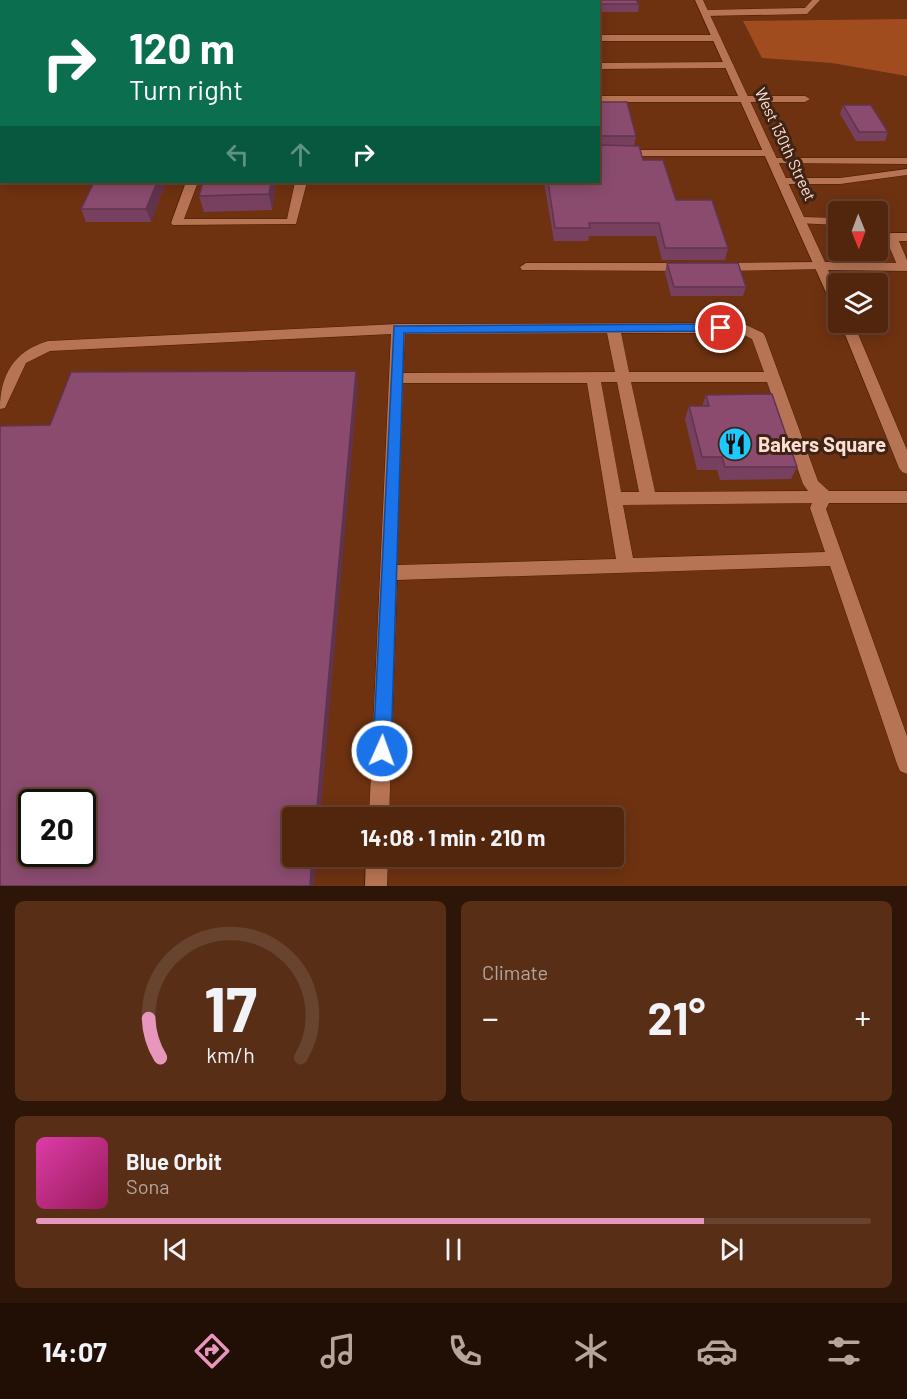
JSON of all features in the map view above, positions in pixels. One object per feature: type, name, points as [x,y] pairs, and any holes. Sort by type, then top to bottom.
[{"type":"main road","name":"West 130th Street","points":[[699,0],[828,281]]},
{"type":"main road","points":[[705,13],[807,11],[816,0]]},
{"type":"main road","points":[[600,38],[717,38]]},
{"type":"main road","points":[[600,66],[729,65]]},
{"type":"main road","points":[[600,99],[806,99]]},
{"type":"main road","points":[[600,153],[907,161]]},
{"type":"main road","points":[[783,181],[840,181],[907,172]]},
{"type":"main road","points":[[192,183],[177,223],[292,222],[300,183]]},
{"type":"main road","points":[[801,221],[828,222]]},
{"type":"main road","points":[[888,236],[907,237]]},
{"type":"main road","points":[[526,267],[905,267],[891,237]]},
{"type":"main road","points":[[613,328],[648,498]]},
{"type":"main road","points":[[0,404],[21,360],[48,346],[398,329],[742,328],[758,336],[811,484],[825,497]]},
{"type":"main road","points":[[379,807],[398,329]]},
{"type":"main road","points":[[851,333],[907,468]]},
{"type":"main road","points":[[593,377],[626,566]]},
{"type":"main road","points":[[397,378],[772,377]]},
{"type":"main road","points":[[825,497],[818,508],[907,764]]},
{"type":"main road","points":[[614,499],[907,497]]},
{"type":"main road","points":[[389,573],[836,559]]},
{"type":"main road","points":[[376,886],[377,867]]},
{"type":"shaded area","points":[[907,19],[907,76],[832,63],[762,58],[743,21]]},
{"type":"building","points":[[600,0],[636,0],[639,4],[600,4]]},
{"type":"building","points":[[600,102],[627,102],[636,136],[600,136]]},
{"type":"building","points":[[843,105],[871,105],[888,132],[859,132]]},
{"type":"building","points":[[600,145],[639,146],[643,160],[663,160],[676,200],[712,200],[728,248],[665,248],[659,223],[589,223],[590,228],[555,228],[548,183],[600,183]]},
{"type":"building","points":[[94,183],[157,183],[146,209],[81,209]]},
{"type":"building","points":[[203,183],[271,183],[269,194],[199,196]]},
{"type":"building","points":[[667,263],[738,263],[746,287],[674,287]]},
{"type":"building","points":[[356,371],[317,807],[282,807],[282,867],[311,867],[310,886],[0,886],[0,426],[50,425],[71,372]]},
{"type":"building","name":"Bakers Square","points":[[772,394],[797,467],[725,467],[722,457],[702,457],[689,406],[709,406],[706,395]]},
{"type":"place","name":"Bakers Square","points":[[735,444]]},
{"type":"route","points":[[382,751],[398,329],[721,328]]}]
